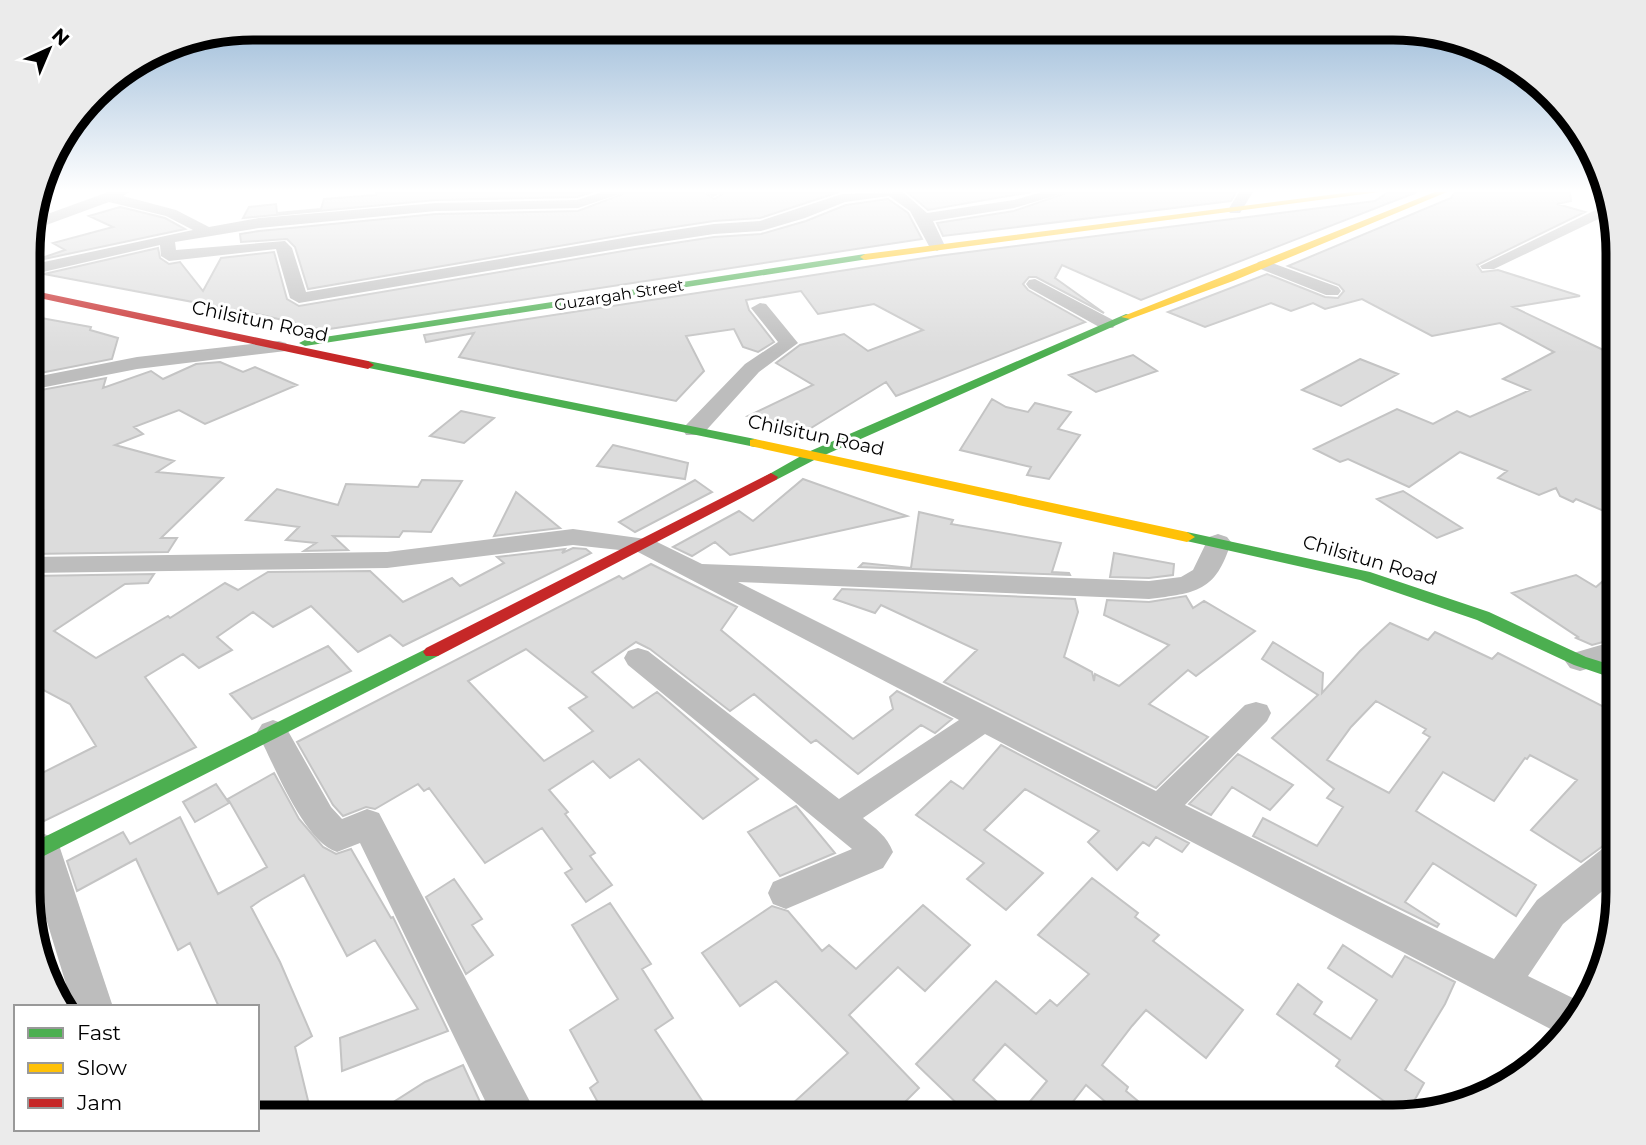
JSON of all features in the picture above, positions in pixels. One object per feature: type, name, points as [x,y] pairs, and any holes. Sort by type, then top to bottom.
[{"type":"main road","name":"Guzargah Street","points":[[279,347],[942,245]]},
{"type":"main road","points":[[41,849],[644,545],[813,455],[1107,324],[1312,245]]},
{"type":"main road","name":"Chilsitun Road","points":[[40,295],[279,347],[813,455],[1364,576],[1483,617],[1580,661],[1605,675]]},
{"type":"street","points":[[40,268],[134,245]]},
{"type":"street","points":[[168,245],[169,256],[266,245]]},
{"type":"street","points":[[281,245],[284,248],[299,298],[609,245]]},
{"type":"street","points":[[1488,266],[1531,245]]},
{"type":"street","points":[[1264,265],[1332,291]]},
{"type":"street","points":[[1035,284],[1107,324]]},
{"type":"street","points":[[694,430],[752,368],[789,342],[760,308]]},
{"type":"street","points":[[40,384],[137,363],[279,347]]},
{"type":"street","points":[[40,565],[387,559],[573,537],[644,545],[1565,1016]]},
{"type":"street","points":[[693,572],[1149,590],[1192,584],[1210,568],[1218,542]]},
{"type":"street","points":[[1580,661],[1605,654]]},
{"type":"street","points":[[638,658],[873,846],[875,852],[871,857],[786,894]]},
{"type":"street","points":[[1159,809],[1256,713]]},
{"type":"street","points":[[837,818],[984,719]]},
{"type":"street","points":[[273,732],[319,817],[337,838],[367,823],[510,1104]]},
{"type":"street","points":[[41,865],[92,1005]]},
{"type":"street","points":[[1500,983],[1550,912],[1605,868]]},
{"type":"building","points":[[57,245],[108,245],[40,260],[65,250]]},
{"type":"building","points":[[293,245],[562,245],[308,289]]},
{"type":"building","points":[[658,245],[880,245],[323,330],[262,315],[44,274],[158,248],[160,258],[169,264],[180,262],[203,291],[221,258],[274,252],[287,299],[299,306]]},
{"type":"building","points":[[1021,245],[1280,245],[1141,300],[1062,265],[1055,278],[1104,313],[1036,277],[1029,277],[1023,284],[1028,290],[1085,322],[896,396],[886,382],[811,428],[748,416],[813,385],[776,363],[800,345],[844,334],[868,351],[923,330],[874,304],[818,314],[801,291],[746,300],[749,310],[774,342],[758,352],[743,347],[734,329],[686,336],[704,371],[676,401],[459,357],[474,333],[426,342],[424,335]]},
{"type":"building","points":[[1337,245],[1517,245],[1477,265],[1482,272],[1498,270],[1580,296],[1513,307],[1605,351],[1605,511],[1576,499],[1573,502],[1560,496],[1556,488],[1539,495],[1498,478],[1507,471],[1460,452],[1409,487],[1348,459],[1340,462],[1314,449],[1397,409],[1433,424],[1457,411],[1470,417],[1530,390],[1503,379],[1554,352],[1500,323],[1432,336],[1362,299],[1325,309],[1313,303],[1291,311],[1271,303],[1205,327],[1168,312],[1267,274],[1325,297],[1338,298],[1344,291],[1339,285],[1288,266]]},
{"type":"building","points":[[40,318],[91,327],[90,330],[118,338],[112,359],[40,373]]},
{"type":"building","points":[[1133,355],[1157,371],[1096,392],[1069,375]]},
{"type":"building","points":[[1360,359],[1398,374],[1341,406],[1302,390]]},
{"type":"building","points":[[220,362],[243,372],[255,367],[297,385],[205,424],[179,410],[134,427],[143,434],[115,445],[174,461],[157,472],[223,478],[161,538],[177,538],[168,552],[40,554],[40,390],[106,378],[103,388],[151,371],[163,379],[196,364]]},
{"type":"building","points":[[992,399],[1006,407],[1028,412],[1035,403],[1071,412],[1058,429],[1080,435],[1049,479],[1027,475],[1031,467],[960,450]]},
{"type":"building","points":[[461,411],[494,418],[464,443],[430,436]]},
{"type":"building","points":[[613,445],[688,463],[685,479],[597,466]]},
{"type":"building","points":[[803,479],[907,516],[730,555],[715,542],[692,556],[673,547],[739,511],[753,521]]},
{"type":"building","points":[[422,480],[462,481],[431,532],[403,531],[399,537],[333,536],[348,550],[304,551],[316,543],[286,540],[299,527],[246,520],[277,489],[338,505],[346,484],[418,487]]},
{"type":"building","points":[[695,480],[712,492],[635,532],[619,522]]},
{"type":"building","points":[[1403,491],[1462,528],[1437,538],[1377,499]]},
{"type":"building","points":[[516,492],[560,528],[494,536]]},
{"type":"building","points":[[919,512],[953,520],[951,524],[1061,543],[1052,572],[1070,575],[859,567],[863,563],[911,568]]},
{"type":"building","points":[[573,548],[586,549],[591,553],[403,646],[390,635],[358,652],[311,606],[273,627],[253,612],[217,637],[232,650],[199,668],[183,654],[145,677],[196,747],[41,823],[41,774],[96,746],[70,704],[41,689],[40,576],[154,574],[148,583],[125,584],[54,631],[96,658],[168,616],[170,618],[225,583],[238,590],[268,572],[370,571],[403,602],[452,578],[460,586],[504,563],[497,557],[565,549],[562,553]]},
{"type":"building","points":[[1114,553],[1174,564],[1173,575],[1149,578],[1110,577]]},
{"type":"building","points":[[651,564],[737,607],[721,630],[853,739],[893,709],[890,697],[897,691],[952,719],[935,733],[921,725],[858,774],[816,740],[811,743],[754,694],[730,711],[650,649],[636,642],[592,672],[633,708],[657,692],[758,779],[703,819],[639,759],[610,778],[593,761],[549,790],[568,812],[565,814],[595,853],[590,856],[612,885],[586,902],[565,873],[572,869],[542,828],[485,863],[429,788],[424,791],[418,784],[375,809],[366,807],[343,816],[333,805],[297,742],[619,576],[623,579]],"holes":[[[526,649],[587,697],[569,708],[593,731],[544,761],[468,681]]]},
{"type":"building","points":[[1576,575],[1596,587],[1605,579],[1605,642],[1592,645],[1576,638],[1578,637],[1512,593]]},
{"type":"building","points":[[842,589],[1075,599],[1078,612],[1064,657],[1092,672],[1094,681],[1095,674],[1119,686],[1169,645],[1104,615],[1107,600],[1149,602],[1186,596],[1193,608],[1204,601],[1255,631],[1196,676],[1188,670],[1149,704],[1208,737],[1156,788],[944,682],[977,650],[881,605],[875,613],[834,599]]},
{"type":"building","points":[[1390,623],[1428,640],[1435,632],[1492,659],[1498,653],[1605,707],[1605,844],[1581,862],[1531,830],[1577,780],[1530,755],[1494,801],[1443,772],[1416,811],[1536,885],[1516,916],[1433,863],[1405,902],[1439,924],[1437,927],[1253,836],[1263,818],[1317,846],[1343,807],[1327,798],[1334,789],[1272,738],[1318,695],[1262,659],[1273,642],[1323,673],[1322,693]],"holes":[[[1376,701],[1426,729],[1423,733],[1430,737],[1389,793],[1327,760],[1351,727]]]},
{"type":"building","points":[[328,646],[351,671],[252,719],[230,694]]},
{"type":"building","points":[[1001,745],[1189,843],[1182,852],[1156,837],[1149,846],[1143,842],[1117,870],[1088,842],[1099,831],[1025,789],[984,830],[1043,873],[1006,910],[967,879],[984,863],[916,815],[951,781],[963,789]]},
{"type":"building","points":[[1238,754],[1293,785],[1270,810],[1232,787],[1211,815],[1189,804]]},
{"type":"building","points":[[274,773],[299,819],[323,847],[336,854],[351,849],[391,918],[393,917],[448,1031],[342,1071],[340,1038],[418,1009],[375,940],[347,956],[304,875],[251,907],[280,962],[312,1036],[295,1047],[309,1104],[259,1104],[259,1005],[218,1005],[190,943],[178,950],[136,859],[77,891],[67,861],[123,832],[130,844],[180,817],[218,894],[267,867],[228,799]]},
{"type":"building","points":[[216,784],[229,803],[195,822],[183,802]]},
{"type":"building","points":[[796,806],[835,853],[780,876],[748,832]]},
{"type":"building","points":[[1092,878],[1138,913],[1135,917],[1159,935],[1153,941],[1243,1010],[1206,1058],[1146,1010],[1102,1065],[1128,1087],[1126,1091],[1142,1105],[1109,1105],[1086,1085],[1071,1105],[1027,1105],[1047,1081],[1005,1044],[973,1080],[1000,1105],[958,1105],[916,1064],[996,981],[1036,1014],[1050,1000],[1057,1006],[1089,974],[1038,935]]},
{"type":"building","points":[[454,879],[482,919],[472,925],[493,955],[466,974],[426,897]]},
{"type":"building","points":[[610,903],[651,964],[642,969],[673,1018],[655,1030],[705,1104],[599,1104],[590,1088],[598,1082],[570,1030],[618,999],[572,925]]},
{"type":"building","points":[[923,905],[970,945],[925,991],[898,967],[849,1015],[919,1088],[902,1105],[792,1104],[848,1053],[776,981],[740,1006],[702,953],[772,906],[788,911],[822,951],[829,945],[856,969]]},
{"type":"building","points":[[1343,945],[1392,977],[1405,956],[1455,982],[1445,1004],[1405,1070],[1424,1083],[1413,1103],[1389,1105],[1336,1066],[1340,1060],[1277,1014],[1298,984],[1322,1002],[1314,1014],[1351,1039],[1377,1000],[1328,968]]},
{"type":"building","points":[[463,1065],[481,1104],[390,1104],[425,1082]]},
{"type":"traffic: fast","points":[[305,343],[865,257]]},
{"type":"traffic: fast","points":[[771,477],[813,455],[1126,317]]},
{"type":"traffic: fast","points":[[368,365],[755,443]]},
{"type":"traffic: fast","points":[[1187,537],[1364,576],[1483,616],[1580,661],[1605,670]]},
{"type":"traffic: fast","points":[[41,849],[432,652]]},
{"type":"traffic: slow","points":[[865,257],[956,245]]},
{"type":"traffic: slow","points":[[1126,317],[1312,245]]},
{"type":"traffic: slow","points":[[755,443],[1187,537]]},
{"type":"traffic: jam","points":[[40,295],[368,365]]},
{"type":"traffic: jam","points":[[432,652],[771,477]]}]
